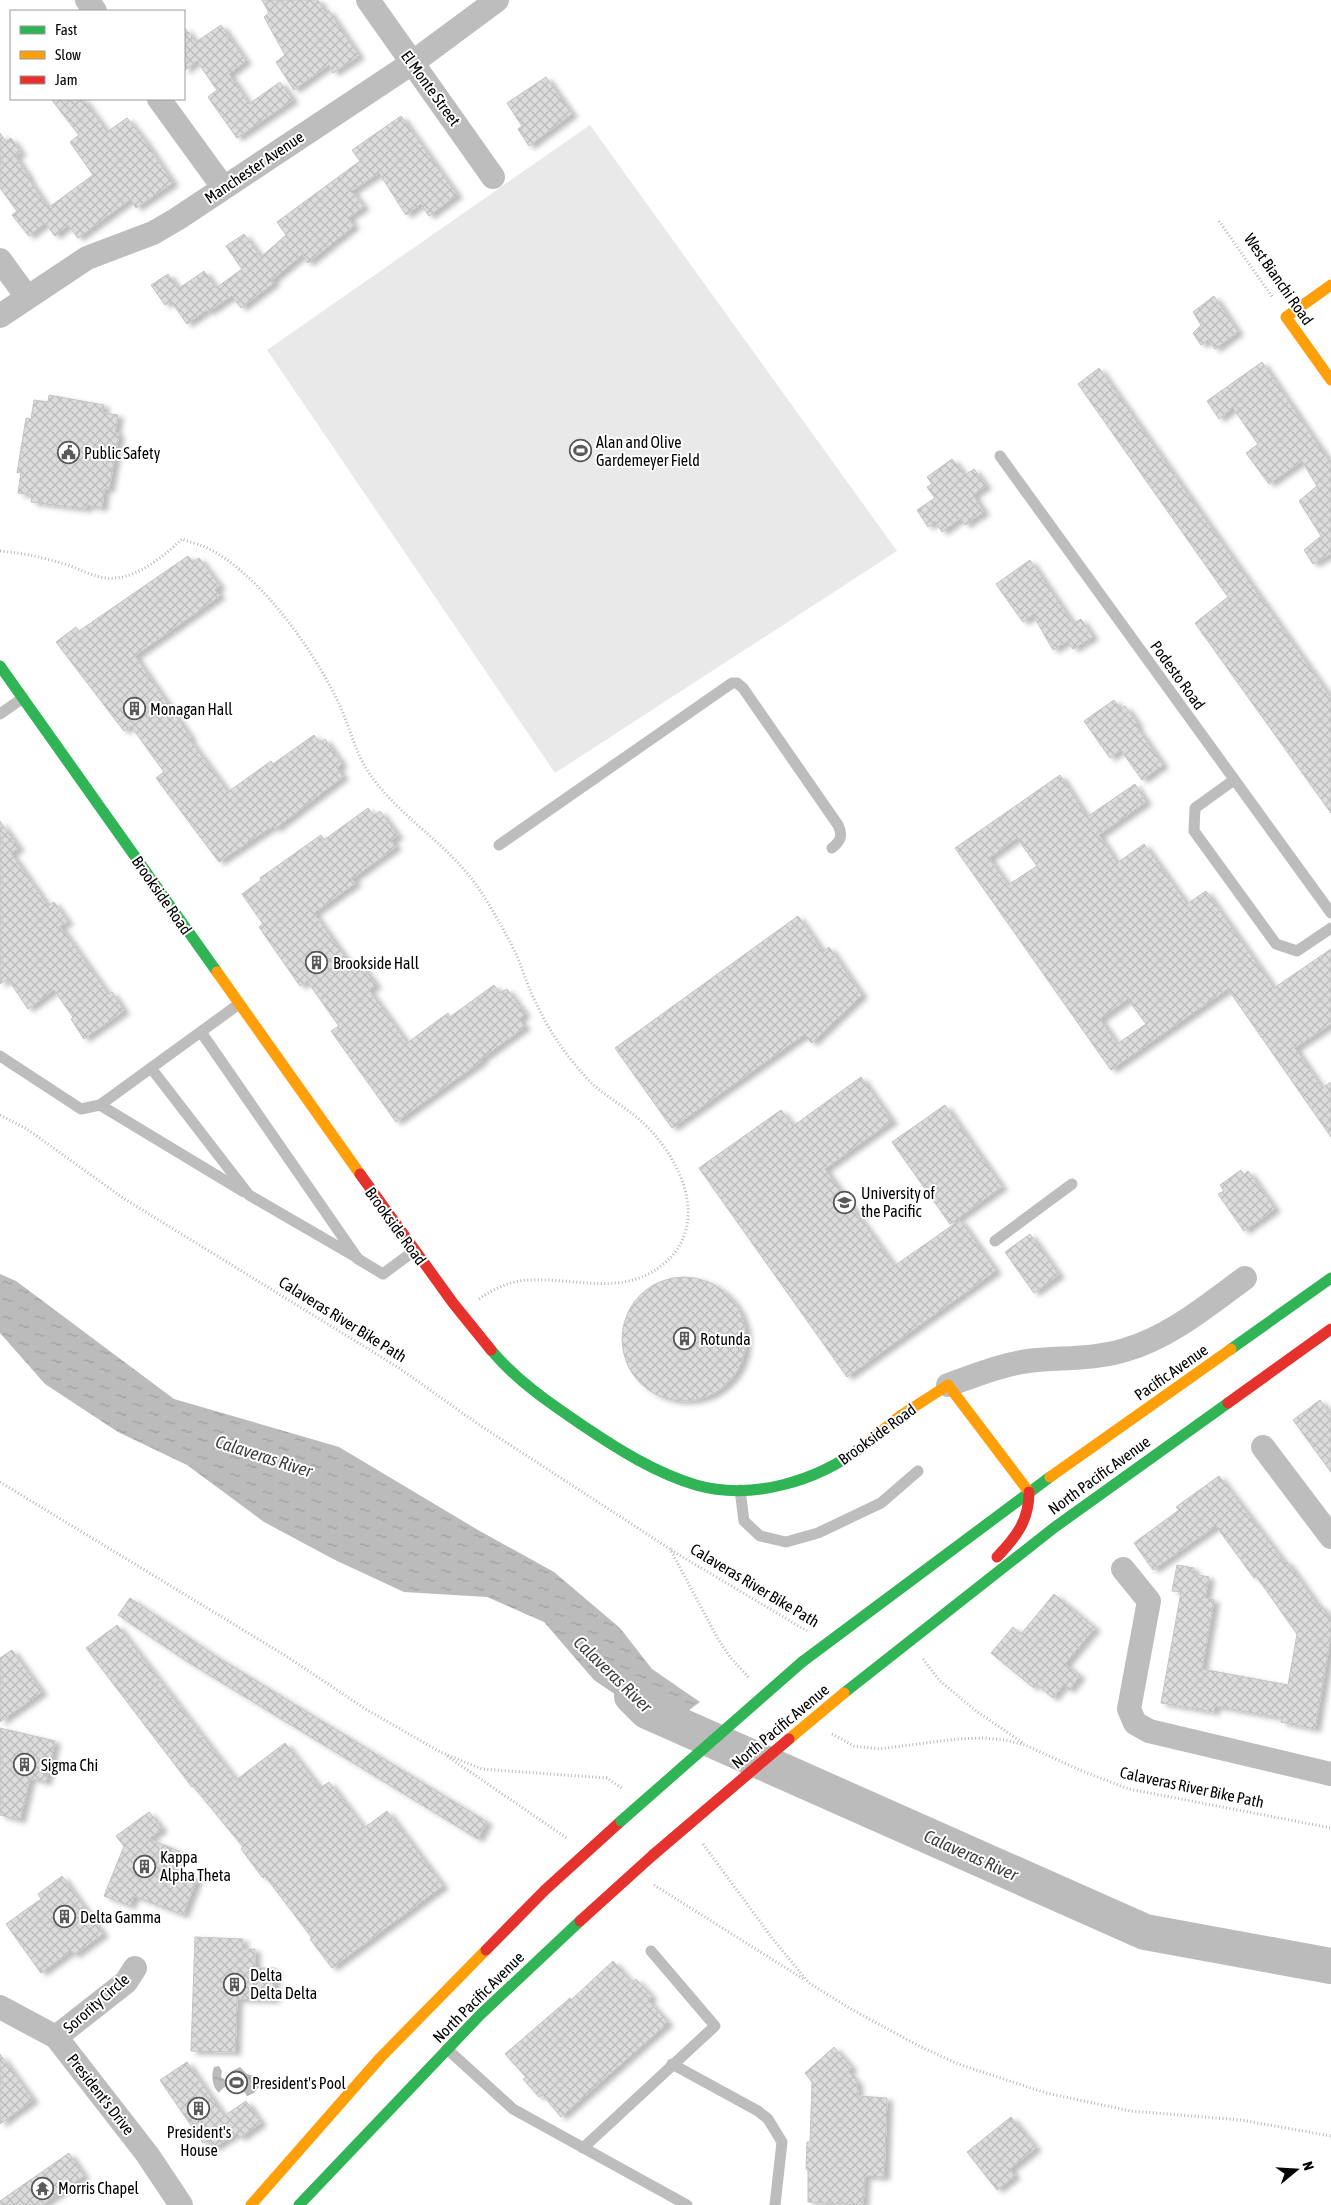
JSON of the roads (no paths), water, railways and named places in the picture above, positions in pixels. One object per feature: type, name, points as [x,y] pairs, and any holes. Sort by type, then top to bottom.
[{"type":"street","name":"El Monte Street","points":[[368,0],[493,177]]},
{"type":"street","name":"Manchester Avenue","points":[[0,316],[87,258],[153,233],[177,219],[412,62],[497,0]]},
{"type":"street","points":[[160,100],[223,187]]},
{"type":"street","points":[[0,260],[27,297]]},
{"type":"street","name":"West Bianchi Road","points":[[1331,285],[1286,317],[1331,380]]},
{"type":"street","name":"Brookside Road","points":[[0,666],[415,1251],[474,1330],[526,1386],[596,1436],[668,1474],[685,1481],[716,1489],[740,1490],[789,1483],[832,1467],[853,1455],[908,1411],[948,1385],[1002,1366],[1029,1361],[1062,1360],[1106,1355],[1127,1350],[1174,1328],[1245,1278]]},
{"type":"street","name":"Pacific Avenue","points":[[1029,1492],[1331,1278]]},
{"type":"street","name":"North Pacific Avenue","points":[[299,2205],[447,2049],[543,1955],[653,1855],[909,1640],[1055,1527],[1331,1329]]},
{"type":"street","points":[[944,1613],[1016,1537],[1025,1522],[1030,1508],[1029,1492],[948,1385]]},
{"type":"street","points":[[1263,1447],[1331,1538]]},
{"type":"street","name":"North Pacific Avenue","points":[[251,2205],[380,2058],[545,1890],[586,1852],[802,1662],[1029,1492]]},
{"type":"street","points":[[1124,1569],[1149,1601],[1130,1709],[1135,1723],[1149,1731],[1331,1774]]},
{"type":"street","name":"Sorority Circle","points":[[56,2037],[126,1982],[135,1968]]},
{"type":"street","name":"President's Drive","points":[[0,2007],[56,2037],[142,2146],[181,2205]]},
{"type":"lane","name":"Podesto Road","points":[[1000,456],[1331,912]]},
{"type":"lane","points":[[500,845],[732,683],[737,683],[743,688],[838,825],[842,832],[841,838],[832,848]]},
{"type":"lane","points":[[0,714],[22,698]]},
{"type":"lane","points":[[1234,780],[1195,808],[1194,831],[1276,944],[1297,951],[1331,928]]},
{"type":"lane","points":[[0,1056],[81,1109],[100,1105],[239,1004]]},
{"type":"lane","points":[[201,1032],[358,1259]]},
{"type":"lane","points":[[151,1068],[249,1195]]},
{"type":"lane","points":[[100,1105],[383,1274],[415,1251]]},
{"type":"lane","points":[[995,1241],[1072,1184]]},
{"type":"lane","points":[[740,1490],[744,1521],[760,1536],[786,1542],[818,1534],[881,1503],[918,1471]]},
{"type":"lane","points":[[583,2148],[715,2026],[651,1951]]},
{"type":"lane","points":[[447,2049],[513,2109],[687,2205]]},
{"type":"lane","points":[[672,2064],[758,2111],[768,2119],[782,2142],[775,2205]]},
{"type":"water","points":[[0,1274],[16,1281],[174,1399],[339,1447],[478,1530],[554,1572],[620,1628],[652,1669],[700,1702],[665,1728],[594,1680],[544,1622],[487,1597],[404,1592],[335,1560],[264,1522],[187,1465],[118,1432],[45,1384],[0,1333]]},
{"type":"water","name":"President's Pool","points":[[219,2066],[222,2071],[221,2077],[225,2080],[231,2078],[232,2071],[240,2067],[247,2074],[255,2076],[259,2087],[254,2093],[247,2096],[241,2089],[233,2086],[222,2089],[219,2093],[215,2088],[212,2077],[214,2067]]},
{"type":"waterway","name":"Calaveras River","points":[[632,1696],[647,1711],[1145,1932],[1331,1966]]},
{"type":"place","name":"Alan and Olive Gardemeyer Field","points":[[580,451]]},
{"type":"place","name":"Public Safety","points":[[68,453]]},
{"type":"place","name":"Monagan Hall","points":[[134,709]]},
{"type":"place","name":"Brookside Hall","points":[[317,963]]},
{"type":"place","name":"University of the Pacific","points":[[845,1202]]},
{"type":"place","name":"Rotunda","points":[[684,1339]]},
{"type":"place","name":"Sigma Chi","points":[[25,1765]]},
{"type":"place","name":"Kappa Alpha Theta","points":[[144,1866]]},
{"type":"place","name":"Delta Gamma","points":[[64,1917]]},
{"type":"place","name":"Delta Delta Delta","points":[[234,1984]]},
{"type":"place","name":"President's Pool","points":[[236,2083]]},
{"type":"place","name":"President's House","points":[[199,2108]]},
{"type":"place","name":"Morris Chapel","points":[[42,2188]]}]
